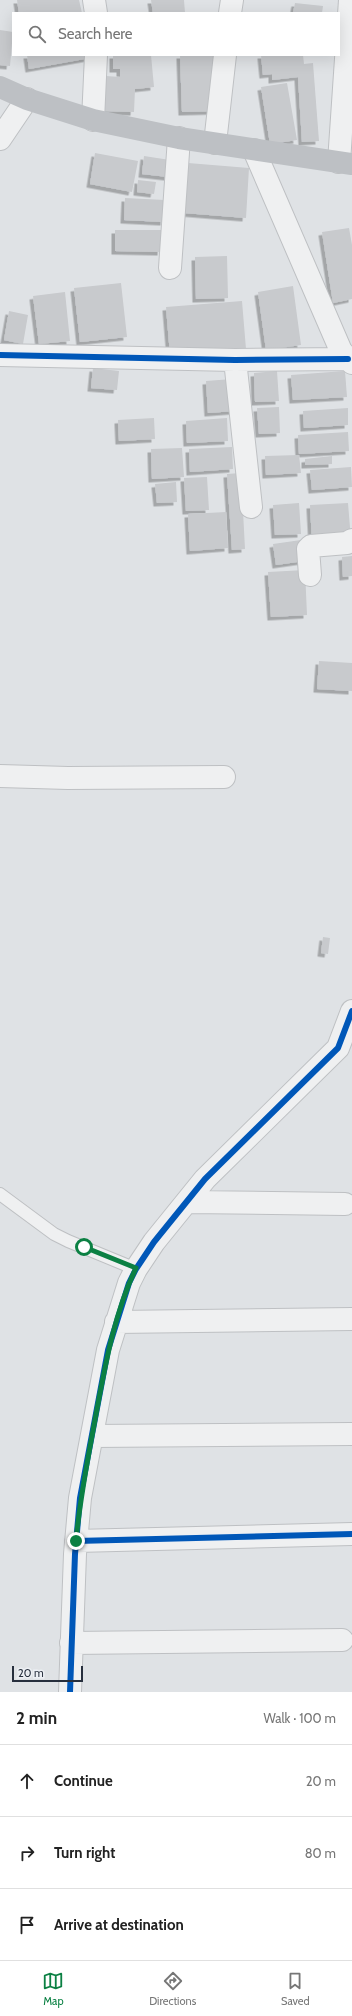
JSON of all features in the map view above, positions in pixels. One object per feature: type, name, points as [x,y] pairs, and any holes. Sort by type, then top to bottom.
[{"type":"main road","points":[[0,87],[27,99],[93,120],[179,138],[215,142],[254,150],[345,163]]},
{"type":"street","points":[[94,0],[96,12]]},
{"type":"street","points":[[230,12],[232,0]]},
{"type":"street","points":[[345,163],[350,0]]},
{"type":"street","points":[[93,120],[96,56]]},
{"type":"street","points":[[215,142],[225,56]]},
{"type":"street","points":[[0,139],[27,99]]},
{"type":"street","points":[[170,268],[179,138]]},
{"type":"street","points":[[254,150],[341,351],[350,361]]},
{"type":"street","points":[[0,355],[350,361]]},
{"type":"street","points":[[235,360],[251,507]]},
{"type":"street","points":[[310,575],[308,549],[311,546],[347,543],[352,540]]},
{"type":"street","points":[[0,776],[61,778],[224,777]]},
{"type":"street","points":[[70,1692],[76,1541],[80,1498],[108,1350],[129,1283],[136,1268],[154,1242],[205,1179],[338,1048],[352,1011]]},
{"type":"street","points":[[187,1202],[345,1204]]},
{"type":"street","points":[[116,1322],[352,1319]]},
{"type":"street","points":[[92,1436],[352,1434]]},
{"type":"street","points":[[76,1541],[352,1534]]},
{"type":"street","points":[[71,1643],[342,1640]]},
{"type":"lane","points":[[0,1194],[59,1236],[136,1268]]},
{"type":"building","points":[[17,0],[79,0],[82,12],[19,12]]},
{"type":"building","points":[[151,0],[184,0],[185,12],[153,12]]},
{"type":"building","points":[[295,3],[323,6],[322,12],[293,12]]},
{"type":"building","points":[[0,30],[12,32],[10,66],[0,65]]},
{"type":"building","points":[[27,56],[89,56],[90,58],[29,69]]},
{"type":"building","points":[[113,56],[151,56],[154,87],[135,89],[134,112],[104,111],[106,76],[120,77],[120,69],[113,69]]},
{"type":"building","points":[[180,56],[215,56],[217,111],[182,112]]},
{"type":"building","points":[[261,56],[303,56],[304,64],[313,63],[319,141],[302,142],[298,77],[272,80],[272,74],[263,75]]},
{"type":"building","points":[[287,83],[297,140],[270,144],[261,87]]},
{"type":"building","points":[[95,153],[138,161],[132,192],[90,184]]},
{"type":"building","points":[[144,156],[170,160],[168,177],[142,174]]},
{"type":"building","points":[[188,163],[249,168],[246,218],[184,213]]},
{"type":"building","points":[[138,180],[156,182],[154,194],[137,192]]},
{"type":"building","points":[[125,198],[165,200],[164,222],[124,220]]},
{"type":"building","points":[[349,228],[352,245],[352,299],[333,303],[322,232]]},
{"type":"building","points":[[115,230],[162,230],[161,252],[115,251]]},
{"type":"building","points":[[227,256],[228,298],[196,299],[195,257]]},
{"type":"building","points":[[121,283],[127,337],[80,342],[74,288]]},
{"type":"building","points":[[293,286],[301,345],[266,350],[258,292]]},
{"type":"building","points":[[65,292],[70,341],[39,344],[33,296]]},
{"type":"building","points":[[242,301],[246,349],[170,355],[166,307]]},
{"type":"building","points":[[9,311],[28,315],[23,344],[4,340]]},
{"type":"building","points":[[93,368],[119,371],[117,390],[91,388]]},
{"type":"building","points":[[277,371],[279,401],[255,402],[254,373]]},
{"type":"building","points":[[345,371],[347,397],[293,400],[291,375]]},
{"type":"building","points":[[232,379],[234,411],[208,413],[206,381]]},
{"type":"building","points":[[279,407],[280,433],[259,434],[257,408]]},
{"type":"building","points":[[348,408],[348,425],[304,428],[303,411]]},
{"type":"building","points":[[154,418],[155,439],[119,441],[118,420]]},
{"type":"building","points":[[227,418],[228,441],[187,443],[186,421]]},
{"type":"building","points":[[348,432],[349,451],[299,454],[298,435]]},
{"type":"building","points":[[232,447],[233,469],[190,472],[189,449]]},
{"type":"building","points":[[182,448],[184,477],[152,479],[151,449]]},
{"type":"building","points":[[299,455],[301,473],[266,475],[265,456]]},
{"type":"building","points":[[332,456],[332,464],[305,465],[305,459]]},
{"type":"building","points":[[351,467],[352,487],[312,490],[310,470]]},
{"type":"building","points":[[241,473],[245,549],[232,550],[227,474]]},
{"type":"building","points":[[207,477],[209,510],[186,511],[184,478]]},
{"type":"building","points":[[176,482],[177,502],[157,503],[155,484]]},
{"type":"building","points":[[299,503],[301,534],[275,535],[273,505]]},
{"type":"building","points":[[348,503],[351,540],[312,542],[310,505]]},
{"type":"building","points":[[226,512],[228,548],[190,551],[188,514]]},
{"type":"building","points":[[301,540],[304,561],[276,565],[273,544]]},
{"type":"building","points":[[352,556],[352,576],[343,577],[342,557]]},
{"type":"building","points":[[305,570],[307,615],[271,617],[268,572]]},
{"type":"building","points":[[319,661],[352,663],[352,691],[317,689]]},
{"type":"building","points":[[323,937],[330,938],[328,954],[321,953]]},
{"type":"cycle path","points":[[0,355],[235,360],[348,359]]},
{"type":"cycle path","points":[[70,1692],[75,1554],[80,1498],[108,1350],[129,1283],[136,1269],[154,1242],[205,1179],[338,1048],[352,1011]]},
{"type":"cycle path","points":[[76,1541],[352,1534]]},
{"type":"route","points":[[76,1541],[80,1498],[108,1350],[120,1308],[136,1268],[84,1247]]}]
